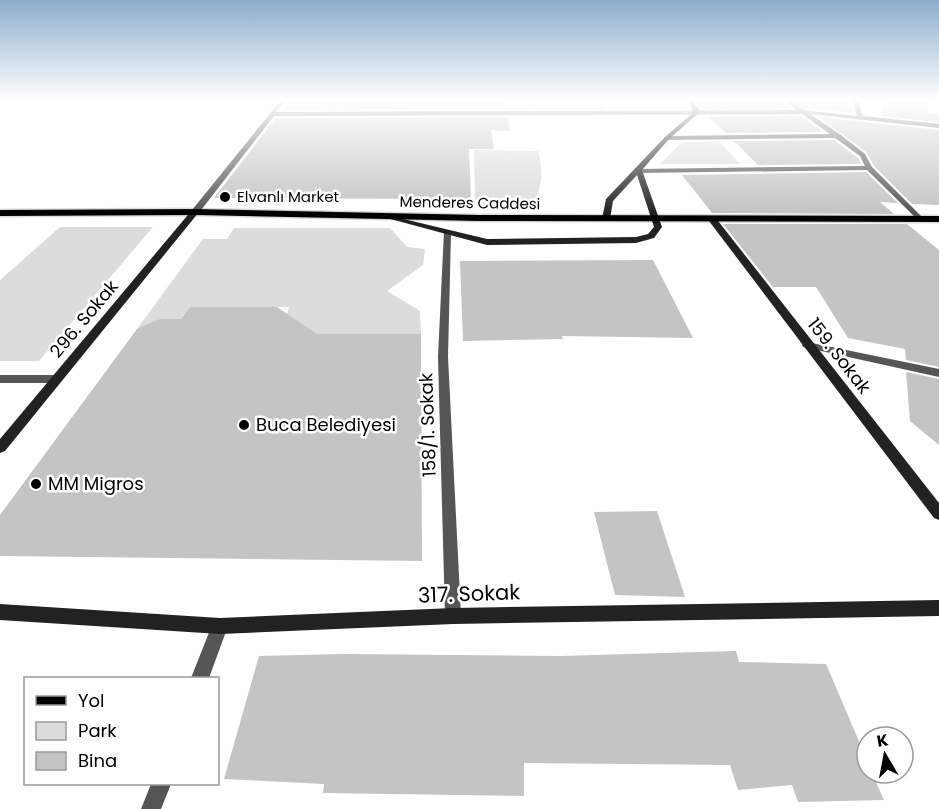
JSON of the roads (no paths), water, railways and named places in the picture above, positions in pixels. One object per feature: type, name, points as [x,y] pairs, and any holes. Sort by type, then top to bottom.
[{"type":"main road","name":"Menderes Caddesi","points":[[0,213],[195,212],[387,217],[939,219]]},
{"type":"street","points":[[195,212],[253,138]]},
{"type":"street","points":[[606,219],[609,201],[668,138],[689,138]]},
{"type":"street","points":[[841,138],[863,155],[869,168],[919,219]]},
{"type":"street","points":[[639,171],[869,168]]},
{"type":"street","points":[[387,217],[487,242],[636,240],[651,236],[658,228],[639,171]]},
{"type":"street","name":"296. Sokak","points":[[0,448],[195,212]]},
{"type":"street","name":"159. Sokak","points":[[712,219],[939,514]]},
{"type":"street","name":"158/1. Sokak","points":[[447,233],[443,357],[453,616]]},
{"type":"street","points":[[807,345],[939,373]]},
{"type":"street","points":[[0,379],[55,380]]},
{"type":"street","name":"317. Sokak","points":[[0,612],[220,626],[453,616],[939,608]]},
{"type":"street","points":[[200,677],[220,626]]},
{"type":"street","points":[[151,809],[160,785]]},
{"type":"place","name":"Elvanlı Market","points":[[225,197]]},
{"type":"place","name":"Buca Belediyesi","points":[[244,425]]},
{"type":"place","name":"MM Migros","points":[[36,484]]}]
